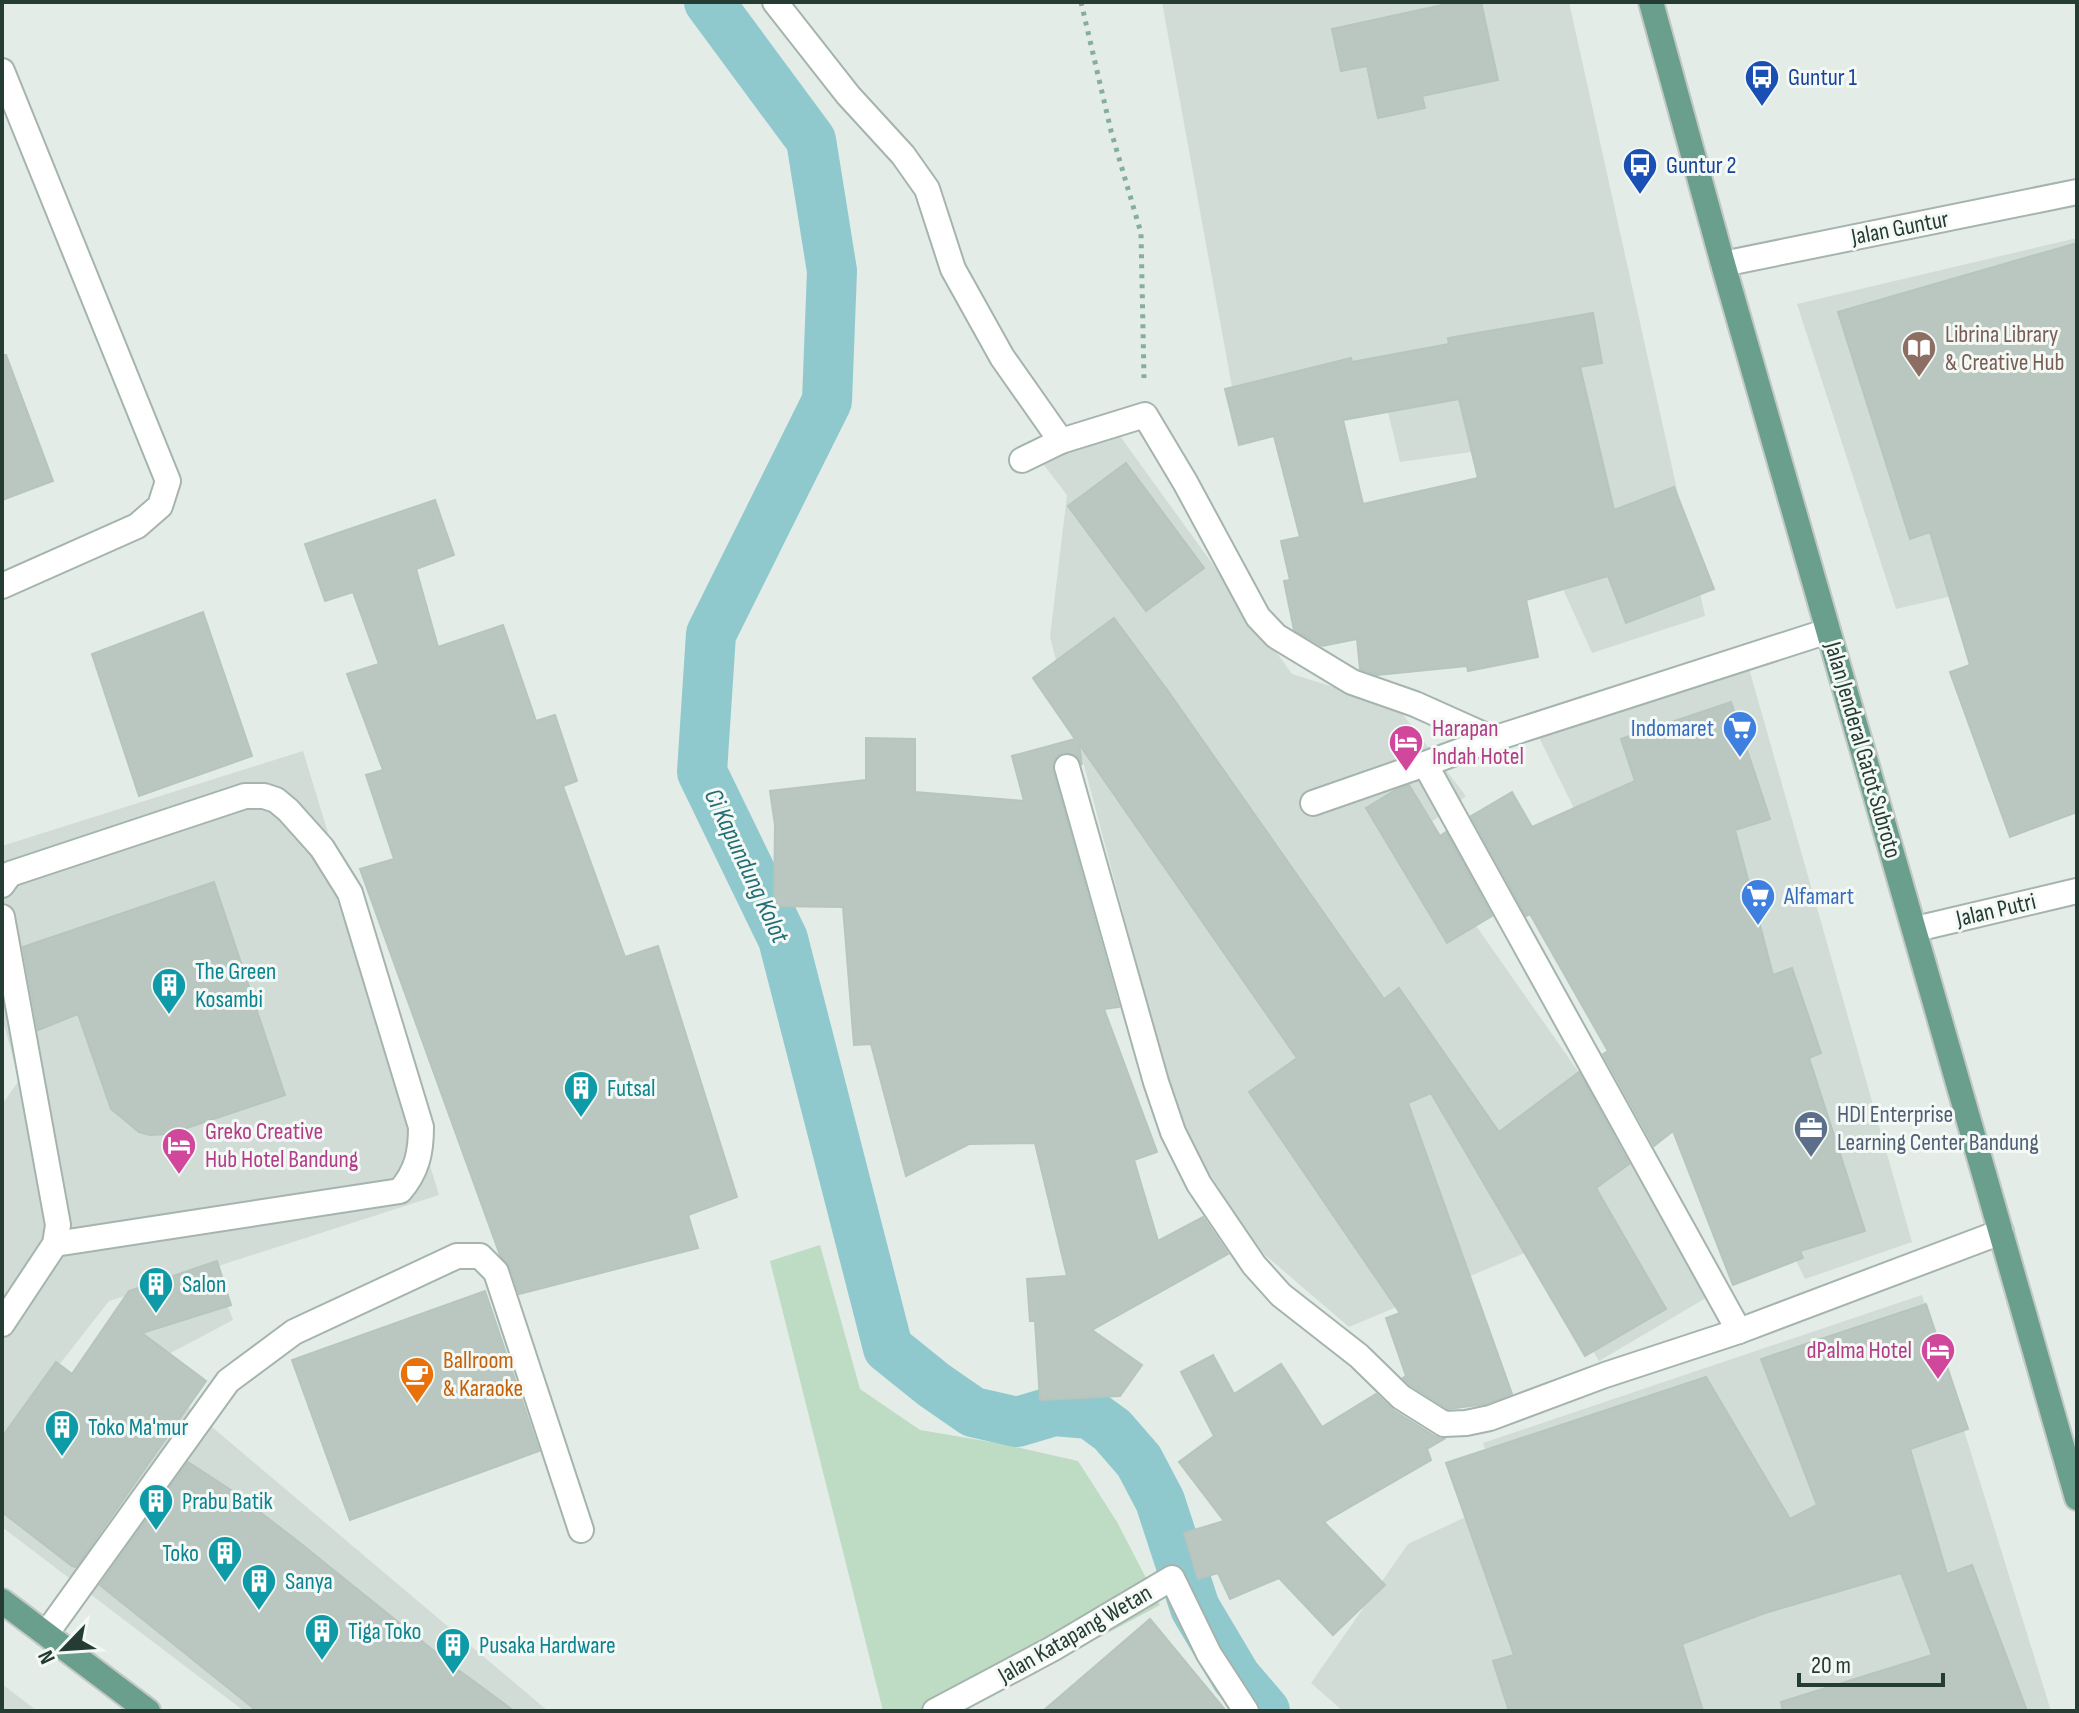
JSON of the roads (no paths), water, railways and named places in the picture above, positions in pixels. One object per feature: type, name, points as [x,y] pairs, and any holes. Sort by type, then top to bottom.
[{"type":"main road","name":"Jalan Jenderal Gatot Subroto","points":[[1651,2],[1723,264],[2077,1498]]},
{"type":"main road","points":[[2,1601],[148,1711]]},
{"type":"street","points":[[775,2],[848,95],[903,155],[927,189],[953,269],[1002,357],[1061,441]]},
{"type":"street","points":[[2,71],[168,481],[160,506],[137,526],[2,586]]},
{"type":"street","name":"Jalan Guntur","points":[[1723,264],[2077,192]]},
{"type":"street","points":[[1022,460],[1061,441],[1145,415],[1258,617],[1276,636],[1352,682],[1415,704],[1493,739]]},
{"type":"street","points":[[1313,803],[1493,739],[1828,631]]},
{"type":"street","points":[[1425,764],[1739,1331]]},
{"type":"street","points":[[1067,767],[1156,1082],[1173,1132],[1199,1184],[1254,1265],[1281,1295],[1359,1356],[1401,1397],[1444,1424],[1490,1418],[1605,1375],[1739,1331],[2001,1232]]},
{"type":"street","points":[[2,885],[10,874],[245,796],[264,796],[276,800],[322,848],[350,893],[421,1127],[421,1153],[411,1178],[400,1191],[55,1244]]},
{"type":"street","name":"Jalan Putri","points":[[1916,929],[2077,891]]},
{"type":"street","points":[[2,917],[58,1225],[55,1244],[2,1324]]},
{"type":"street","points":[[46,1634],[228,1381],[294,1332],[457,1256],[480,1256],[496,1272],[581,1530]]},
{"type":"street","name":"Jalan Katapang Wetan","points":[[935,1711],[1052,1649],[1172,1578],[1209,1654],[1246,1711]]},
{"type":"waterway","name":"Ci Kapundung Kolot","points":[[709,2],[811,140],[832,271],[827,401],[711,634],[702,772],[783,939],[888,1348],[973,1412],[1017,1422],[1054,1411],[1090,1414],[1112,1430],[1139,1461],[1160,1501],[1195,1608],[1236,1677],[1265,1711]]},
{"type":"place","name":"Guntur 1","points":[[1762,108]]},
{"type":"place","name":"Guntur 2","points":[[1640,196]]},
{"type":"place","name":"Librina Library & Creative Hub","points":[[1919,379]]},
{"type":"place","name":"Indomaret","points":[[1740,759]]},
{"type":"place","name":"Harapan Indah Hotel","points":[[1406,773]]},
{"type":"place","name":"Alfamart","points":[[1758,927]]},
{"type":"place","name":"The Green Kosambi","points":[[169,1016]]},
{"type":"place","name":"Futsal","points":[[581,1119]]},
{"type":"place","name":"HDI Enterprise Learning Center Bandung","points":[[1811,1159]]},
{"type":"place","name":"Greko Creative Hub Hotel Bandung","points":[[179,1176]]},
{"type":"place","name":"Salon","points":[[156,1315]]},
{"type":"place","name":"dPalma Hotel","points":[[1938,1381]]},
{"type":"place","name":"Ballroom & Karaoke","points":[[417,1405]]},
{"type":"place","name":"Toko Ma'mur","points":[[62,1458]]},
{"type":"place","name":"Prabu Batik","points":[[156,1532]]},
{"type":"place","name":"Toko","points":[[225,1584]]},
{"type":"place","name":"Sanya","points":[[259,1612]]},
{"type":"place","name":"Tiga Toko","points":[[322,1662]]},
{"type":"place","name":"Pusaka Hardware","points":[[453,1676]]}]
